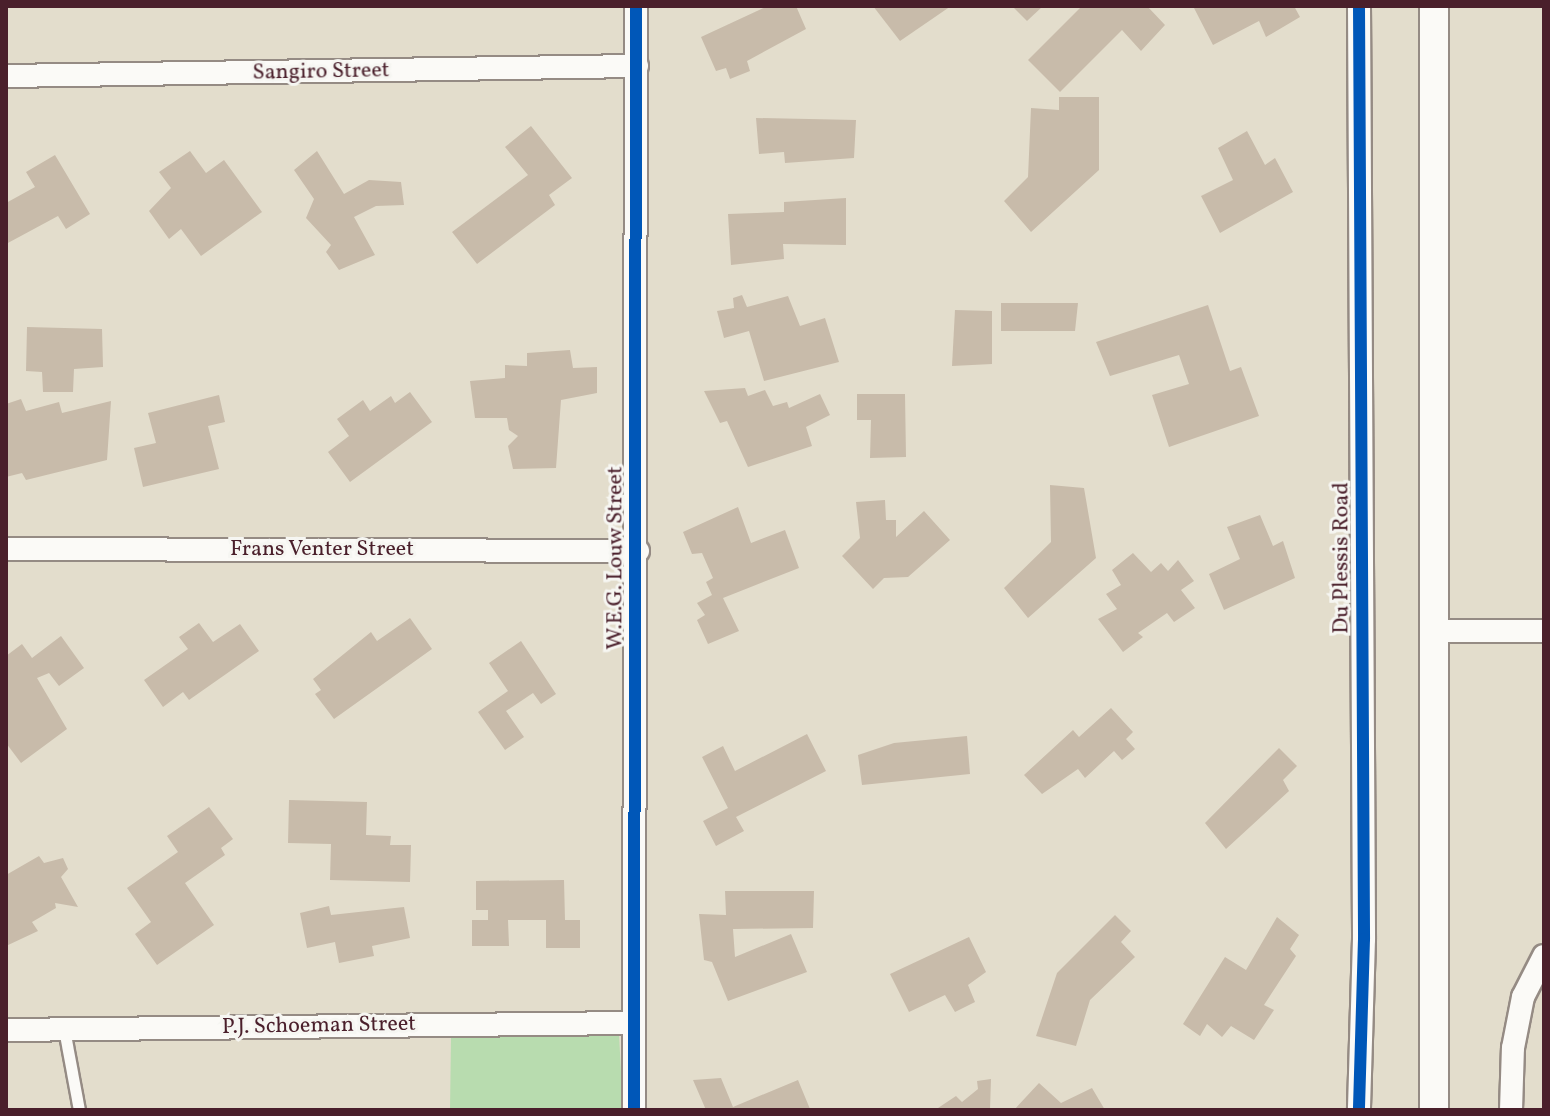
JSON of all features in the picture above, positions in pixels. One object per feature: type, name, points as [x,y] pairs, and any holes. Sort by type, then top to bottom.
[{"type":"street","name":"W.E.G. Louw Street","points":[[634,1110],[632,1023],[638,551],[632,131],[637,66],[636,6]]},
{"type":"street","name":"Du Plessis Road","points":[[1359,6],[1364,923],[1359,1110]]},
{"type":"street","points":[[1434,6],[1434,1110]]},
{"type":"street","name":"Sangiro Street","points":[[6,76],[637,66]]},
{"type":"street","name":"Frans Venter Street","points":[[6,549],[638,551]]},
{"type":"street","points":[[1433,631],[1544,631]]},
{"type":"street","points":[[1511,1110],[1513,1048],[1523,997],[1544,956]]},
{"type":"street","name":"P.J. Schoeman Street","points":[[6,1030],[632,1023]]},
{"type":"lane","points":[[64,1029],[79,1110]]},
{"type":"green space","points":[[619,1034],[623,1110],[450,1110],[451,1037]]},
{"type":"building","points":[[768,6],[796,6],[806,29],[747,61],[750,71],[730,79],[726,68],[716,71],[701,37]]},
{"type":"building","points":[[873,6],[951,6],[900,41]]},
{"type":"building","points":[[1012,6],[1043,6],[1027,21]]},
{"type":"building","points":[[1082,6],[1147,6],[1165,25],[1141,51],[1122,30],[1060,92],[1028,60]]},
{"type":"building","points":[[1294,6],[1300,17],[1266,37],[1259,21],[1213,45],[1194,8]]},
{"type":"building","points":[[1059,97],[1099,97],[1099,170],[1031,232],[1004,201],[1028,177],[1031,108],[1059,110]]},
{"type":"building","points":[[756,118],[856,120],[854,158],[785,163],[784,152],[759,154]]},
{"type":"building","points":[[531,126],[572,178],[549,195],[555,205],[477,264],[452,232],[528,175],[505,147]]},
{"type":"building","points":[[1247,131],[1265,165],[1275,158],[1293,192],[1220,233],[1201,196],[1233,180],[1218,148]]},
{"type":"building","points":[[190,151],[206,173],[224,160],[262,212],[201,256],[181,229],[169,239],[149,211],[171,188],[159,172]]},
{"type":"building","points":[[317,151],[344,194],[369,180],[401,182],[404,205],[376,206],[354,217],[375,255],[339,270],[326,252],[331,245],[306,218],[314,199],[294,170]]},
{"type":"building","points":[[55,155],[90,214],[66,229],[58,216],[6,244],[6,203],[35,187],[26,172]]},
{"type":"building","points":[[846,198],[846,245],[783,244],[784,259],[731,265],[728,214],[784,212],[784,202]]},
{"type":"building","points":[[742,295],[747,307],[788,296],[800,326],[825,318],[839,362],[764,381],[749,331],[724,338],[717,311],[734,308],[733,298]]},
{"type":"building","points":[[1001,303],[1078,303],[1075,331],[1001,331]]},
{"type":"building","points":[[1208,305],[1230,371],[1241,367],[1259,416],[1169,447],[1152,395],[1189,384],[1179,355],[1110,376],[1096,342]]},
{"type":"building","points":[[955,310],[992,311],[992,364],[952,366]]},
{"type":"building","points":[[27,327],[102,329],[103,367],[74,369],[73,392],[43,392],[42,372],[26,371]]},
{"type":"building","points":[[570,350],[573,368],[597,367],[597,393],[561,400],[556,468],[513,469],[508,446],[518,436],[509,430],[507,418],[475,418],[470,381],[505,378],[505,365],[527,366],[527,353]]},
{"type":"building","points":[[745,388],[748,396],[765,390],[773,406],[787,402],[789,408],[820,394],[830,415],[806,427],[812,446],[748,467],[727,421],[720,423],[704,391]]},
{"type":"building","points":[[410,392],[432,422],[350,482],[328,452],[349,436],[337,419],[363,400],[370,411],[391,396],[395,403]]},
{"type":"building","points":[[857,394],[905,394],[906,457],[870,458],[871,420],[857,420]]},
{"type":"building","points":[[219,395],[225,422],[208,426],[219,469],[143,487],[134,448],[156,443],[148,413]]},
{"type":"building","points":[[21,399],[26,411],[59,402],[62,413],[111,401],[107,460],[26,480],[22,473],[6,477],[6,404]]},
{"type":"building","points":[[1050,485],[1084,488],[1096,558],[1028,618],[1004,588],[1051,542]]},
{"type":"building","points":[[885,500],[886,520],[896,520],[896,537],[924,511],[950,540],[908,577],[884,578],[873,589],[842,556],[860,538],[856,502]]},
{"type":"building","points":[[738,507],[751,543],[785,530],[799,568],[723,598],[739,631],[708,644],[697,620],[705,615],[697,603],[712,595],[706,582],[713,578],[702,553],[692,554],[683,532]]},
{"type":"building","points":[[1260,515],[1273,546],[1283,541],[1295,578],[1224,610],[1209,574],[1240,559],[1227,527]]},
{"type":"building","points":[[1133,553],[1151,572],[1161,563],[1168,571],[1178,560],[1194,581],[1181,590],[1195,608],[1174,622],[1167,613],[1138,633],[1143,637],[1123,652],[1098,619],[1117,609],[1106,594],[1121,585],[1112,570]]},
{"type":"building","points":[[410,618],[432,649],[334,719],[315,694],[321,690],[313,679],[371,632],[377,641]]},
{"type":"building","points":[[199,623],[213,642],[240,624],[259,651],[189,700],[183,692],[163,707],[144,680],[188,649],[179,637]]},
{"type":"building","points":[[61,636],[84,668],[59,686],[49,673],[37,678],[67,729],[21,763],[6,743],[6,656],[22,644],[32,658]]},
{"type":"building","points":[[521,641],[556,694],[541,704],[533,693],[506,711],[524,737],[505,750],[478,712],[508,691],[489,663]]},
{"type":"building","points":[[1111,708],[1133,732],[1126,739],[1135,749],[1122,760],[1114,751],[1085,778],[1078,769],[1042,794],[1024,775],[1073,730],[1079,737]]},
{"type":"building","points":[[807,734],[826,771],[736,817],[744,831],[716,846],[703,821],[728,808],[702,757],[723,746],[735,771]]},
{"type":"building","points":[[967,736],[970,774],[862,785],[858,755],[894,743]]},
{"type":"building","points":[[1279,748],[1297,766],[1283,780],[1289,791],[1226,849],[1205,823]]},
{"type":"building","points":[[289,800],[367,802],[366,835],[391,836],[390,845],[411,845],[410,882],[330,880],[331,844],[288,843]]},
{"type":"building","points":[[209,807],[233,839],[221,848],[225,855],[185,883],[214,925],[157,965],[135,934],[151,922],[127,888],[178,852],[167,836]]},
{"type":"building","points":[[39,856],[44,863],[63,858],[68,869],[61,877],[78,907],[55,903],[56,908],[32,922],[38,931],[6,946],[6,875]]},
{"type":"building","points":[[564,880],[565,920],[580,920],[580,948],[546,948],[546,920],[508,920],[509,946],[472,946],[472,920],[488,920],[488,910],[476,910],[476,881]]},
{"type":"building","points":[[725,891],[814,891],[813,928],[733,929],[735,957],[791,934],[807,972],[728,1001],[712,962],[704,960],[699,914],[726,915]]},
{"type":"building","points":[[329,906],[331,915],[404,907],[410,938],[372,946],[374,956],[339,963],[335,942],[307,948],[300,913]]},
{"type":"building","points":[[1115,915],[1131,931],[1121,942],[1135,957],[1090,1000],[1076,1046],[1036,1036],[1057,973]]},
{"type":"building","points":[[1277,917],[1299,935],[1290,949],[1296,956],[1264,1005],[1274,1010],[1254,1040],[1231,1026],[1222,1037],[1207,1024],[1200,1036],[1183,1024],[1225,957],[1246,970]]},
{"type":"building","points":[[969,937],[986,972],[968,985],[975,1002],[955,1012],[945,995],[909,1012],[890,974]]},
{"type":"building","points":[[721,1078],[733,1107],[798,1080],[810,1109],[706,1110],[693,1080]]},
{"type":"building","points":[[991,1079],[990,1110],[935,1110],[956,1096],[962,1102],[978,1089],[977,1081]]},
{"type":"building","points":[[1039,1083],[1061,1103],[1092,1088],[1105,1110],[1014,1110]]},
{"type":"cycle path","points":[[634,1110],[636,6]]},
{"type":"cycle path","points":[[1359,6],[1364,939],[1359,1110]]}]
